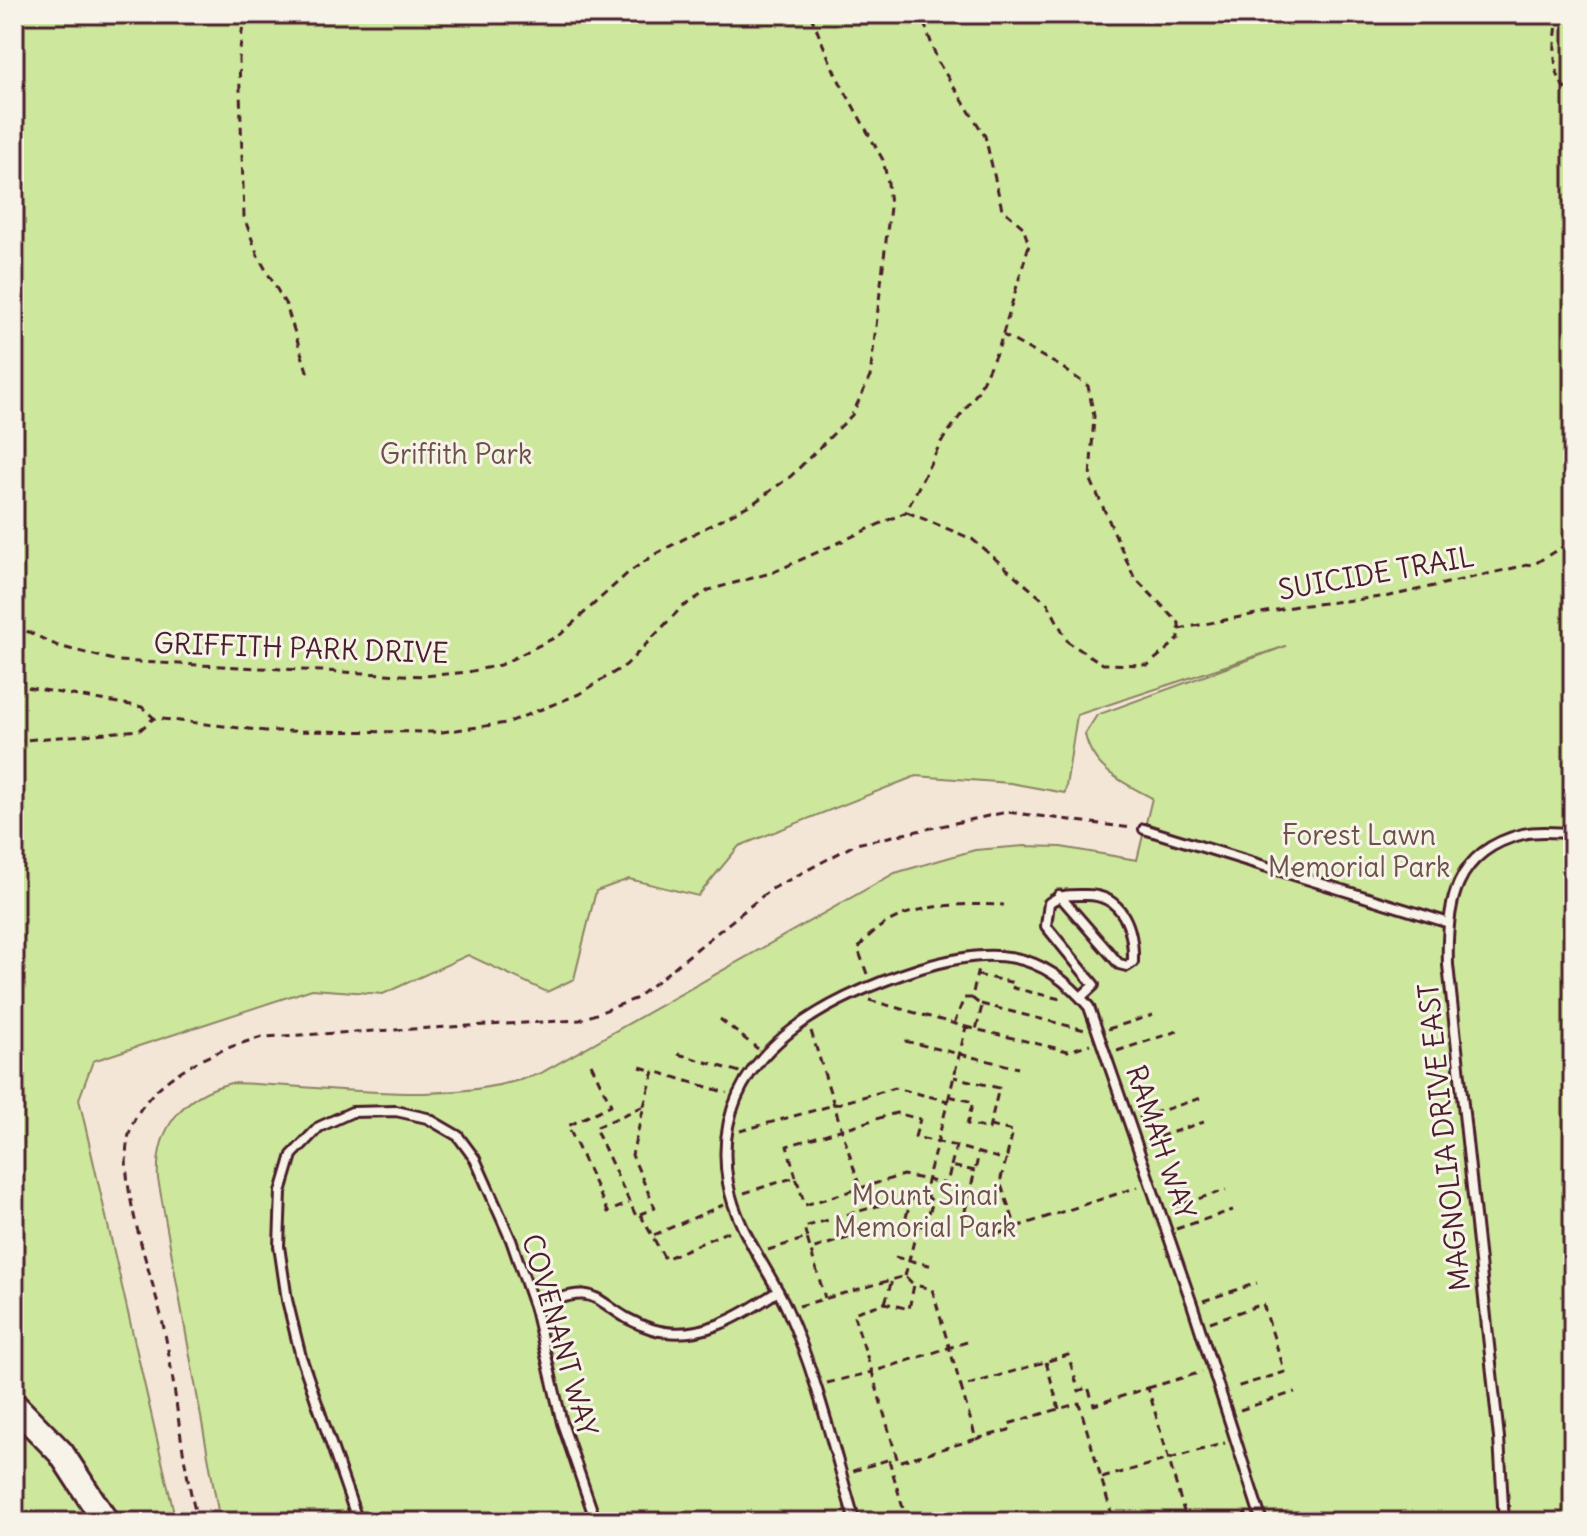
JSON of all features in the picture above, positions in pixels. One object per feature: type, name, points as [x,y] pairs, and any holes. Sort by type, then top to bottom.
[{"type":"street","points":[[14,1405],[61,1453],[106,1522]]},
{"type":"lane","points":[[1144,829],[1446,922]]},
{"type":"lane","name":"MAGNOLIA DRIVE EAST","points":[[1504,1522],[1499,1438],[1449,981],[1446,922],[1455,886],[1475,857],[1524,833],[1573,833]]},
{"type":"lane","points":[[1059,895],[1119,964],[1127,966],[1133,962],[1134,944],[1121,908],[1106,897],[1094,894],[1059,895],[1049,903],[1046,926],[1092,977],[1094,985],[1081,997]]},
{"type":"lane","name":"RAMAH WAY","points":[[725,1135],[737,1096],[749,1074],[780,1037],[871,985],[947,960],[982,953],[1031,961],[1068,982],[1081,997],[1102,1036],[1229,1414],[1262,1522]]},
{"type":"lane","name":"COVENANT WAY","points":[[358,1522],[301,1357],[287,1300],[279,1246],[281,1192],[292,1155],[319,1127],[352,1112],[396,1111],[427,1118],[458,1136],[475,1159],[505,1227],[535,1309],[562,1423],[596,1522]]},
{"type":"lane","points":[[725,1135],[728,1185],[742,1225],[787,1309],[855,1522]]},
{"type":"lane","points":[[535,1309],[561,1296],[593,1294],[652,1329],[686,1332],[714,1328],[778,1291]]},
{"type":"path","points":[[244,14],[239,59],[244,217],[258,256],[286,305],[308,374]]},
{"type":"path","name":"GRIFFITH PARK DRIVE","points":[[14,625],[58,646],[118,661],[424,676],[468,672],[526,655],[560,635],[629,572],[657,553],[755,502],[791,476],[852,415],[870,377],[890,207],[883,160],[836,75],[810,14]]},
{"type":"path","points":[[14,685],[83,700],[142,707],[154,718],[266,731],[442,732],[507,723],[579,694],[626,665],[682,607],[709,590],[774,572],[906,512],[941,442],[977,393],[1003,335],[1029,245],[1023,227],[1002,209],[985,136],[938,62],[921,14]]},
{"type":"path","points":[[1558,14],[1555,69],[1561,85],[1573,98]]},
{"type":"path","points":[[906,512],[972,539],[1048,604],[1068,642],[1103,664],[1148,665],[1179,639],[1179,623],[1134,577],[1090,478],[1094,416],[1088,386],[1060,366],[1003,335]]},
{"type":"path","name":"SUICIDE TRAIL","points":[[1179,629],[1297,606],[1390,596],[1536,563],[1573,540]]},
{"type":"path","points":[[14,741],[140,730],[154,718]]},
{"type":"path","points":[[198,1522],[163,1325],[125,1169],[128,1137],[142,1105],[182,1071],[220,1049],[262,1037],[580,1020],[635,999],[770,890],[856,844],[1007,812],[1144,829]]},
{"type":"path","points":[[871,985],[858,949],[869,932],[916,910],[949,903],[1004,905]]},
{"type":"path","points":[[972,998],[982,953]]},
{"type":"path","points":[[977,975],[1015,983],[1013,988],[1070,1001],[1081,997]]},
{"type":"path","points":[[850,995],[976,1030],[1068,1051],[1153,1015]]},
{"type":"path","points":[[954,1024],[958,1006],[964,998],[972,998],[981,1004],[1102,1036]]},
{"type":"path","points":[[976,1030],[981,1004]]},
{"type":"path","points":[[720,1019],[765,1055]]},
{"type":"path","points":[[807,1019],[860,1188]]},
{"type":"path","points":[[905,1221],[911,1199],[924,1193],[966,1027]]},
{"type":"path","points":[[1108,1054],[1181,1030]]},
{"type":"path","points":[[905,1041],[1018,1068]]},
{"type":"path","points":[[678,1054],[749,1074]]},
{"type":"path","points":[[591,1064],[611,1105],[568,1126],[608,1212],[629,1203]]},
{"type":"path","points":[[640,1067],[737,1096]]},
{"type":"path","points":[[589,1116],[636,1216],[655,1208],[632,1155],[654,1071]]},
{"type":"path","points":[[954,1077],[999,1088],[990,1126]]},
{"type":"path","points":[[725,1135],[895,1088],[973,1102],[967,1124],[1013,1131],[1000,1182],[1016,1227]]},
{"type":"path","points":[[1131,1121],[1204,1097]]},
{"type":"path","points":[[595,1128],[644,1106]]},
{"type":"path","points":[[956,1146],[947,1184],[903,1175],[805,1205],[787,1146],[896,1113],[920,1119],[915,1137],[956,1146],[1006,1160]]},
{"type":"path","points":[[1138,1143],[1204,1122]]},
{"type":"path","points":[[979,1153],[962,1223],[1000,1233],[1152,1183]]},
{"type":"path","points":[[951,1166],[975,1171]]},
{"type":"path","points":[[640,1214],[650,1237],[733,1198],[796,1177]]},
{"type":"path","points":[[1161,1211],[1226,1190]]},
{"type":"path","points":[[924,1193],[933,1202],[924,1226]]},
{"type":"path","points":[[825,1298],[804,1227],[905,1198]]},
{"type":"path","points":[[1168,1232],[1233,1210]]},
{"type":"path","points":[[811,1249],[905,1221],[941,1230]]},
{"type":"path","points":[[654,1235],[665,1259],[742,1225]]},
{"type":"path","points":[[905,1276],[918,1225]]},
{"type":"path","points":[[756,1254],[807,1238]]},
{"type":"path","points":[[895,1257],[933,1266]]},
{"type":"path","points":[[787,1309],[905,1276]]},
{"type":"path","points":[[905,1276],[914,1285],[932,1289],[976,1439]]},
{"type":"path","points":[[885,1303],[893,1278]]},
{"type":"path","points":[[1192,1304],[1257,1283]]},
{"type":"path","points":[[914,1285],[909,1309],[885,1303],[853,1313],[898,1462],[1009,1430],[1008,1424],[1079,1403],[1114,1522]]},
{"type":"path","points":[[1199,1325],[1263,1304],[1285,1372],[1221,1392]]},
{"type":"path","points":[[814,1387],[967,1342]]},
{"type":"path","points":[[961,1387],[1068,1355],[1079,1391],[1088,1387],[1094,1405],[1213,1369]]},
{"type":"path","points":[[1046,1362],[1059,1409]]},
{"type":"path","points":[[1148,1388],[1187,1522]]},
{"type":"path","points":[[1229,1414],[1295,1392]]},
{"type":"path","points":[[1102,1478],[1237,1439]]},
{"type":"path","points":[[841,1474],[897,1457]]},
{"type":"path","points":[[889,1460],[907,1522]]},
{"type":"path","points":[[1216,1522],[1259,1509]]},
{"type":"green space","points":[[14,14],[1573,14],[1573,1522],[220,1522],[158,1179],[161,1145],[175,1117],[186,1105],[198,1096],[231,1083],[388,1093],[427,1093],[503,1084],[541,1073],[895,873],[975,850],[1024,846],[1061,847],[1137,860],[1152,798],[1110,773],[1094,757],[1085,734],[1097,715],[1286,646],[1077,715],[1065,793],[1010,783],[916,776],[739,846],[698,896],[629,879],[596,891],[574,979],[547,992],[468,955],[383,994],[312,989],[93,1061],[79,1099],[176,1522],[14,1522]]},
{"type":"park label","name":"Griffith Park","points":[[456,454]]},
{"type":"park label","name":"Forest Lawn Memorial Park","points":[[1359,851]]},
{"type":"park label","name":"Mount Sinai Memorial Park","points":[[925,1211]]}]
